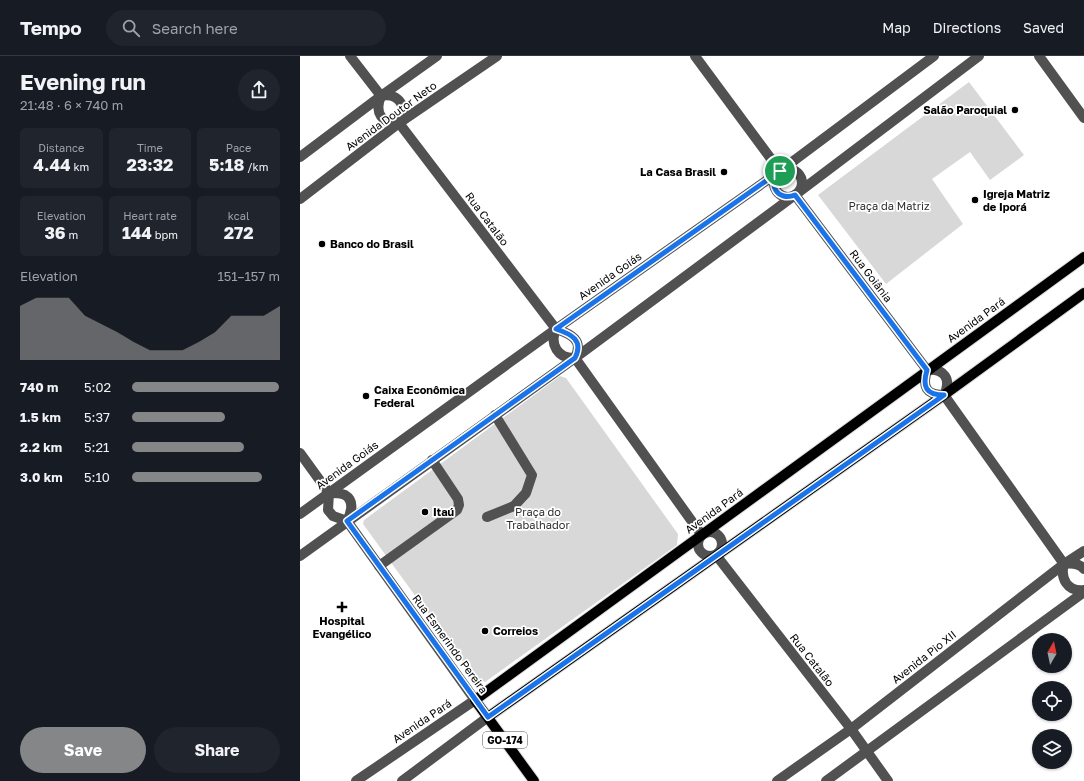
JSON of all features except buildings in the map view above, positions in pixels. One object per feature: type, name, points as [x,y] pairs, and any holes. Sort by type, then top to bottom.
[{"type":"main road","name":"Avenida Pará","points":[[475,700],[701,534],[1084,257]]},
{"type":"main road","points":[[488,717],[944,395],[1084,293]]},
{"type":"main road","name":"Rua Esmerindo Pereira","points":[[475,700],[534,781]]},
{"type":"street","points":[[350,56],[380,96]]},
{"type":"street","name":"Avenida Doutor Neto","points":[[300,157],[380,96],[438,56]]},
{"type":"street","name":"Avenida Doutor Neto","points":[[300,199],[400,123],[497,56]]},
{"type":"street","points":[[694,56],[780,171]]},
{"type":"street","name":"Avenida Goiás","points":[[300,514],[556,329],[780,171],[934,56]]},
{"type":"street","points":[[300,556],[575,358],[979,56]]},
{"type":"street","points":[[1038,56],[1084,118]]},
{"type":"street","points":[[380,96],[391,96],[400,102],[404,113],[400,123],[386,121],[381,116],[378,110],[380,96]]},
{"type":"street","name":"Rua Catalão","points":[[400,123],[556,329],[567,332],[575,339],[578,349],[575,358]]},
{"type":"street","points":[[788,169],[797,172],[800,175],[802,179],[801,189],[795,195],[786,197],[777,193],[774,179],[780,171],[788,169]]},
{"type":"street","name":"Rua Goiânia","points":[[795,195],[927,370]]},
{"type":"street","points":[[556,329],[552,339],[556,350],[564,357],[575,358],[701,534]]},
{"type":"street","points":[[935,369],[942,373],[947,379],[948,387],[944,395],[935,395],[927,389],[924,380],[927,370],[935,369]]},
{"type":"street","points":[[944,395],[1064,564]]},
{"type":"street","points":[[488,516],[514,506],[526,493],[532,475],[495,415]]},
{"type":"street","points":[[300,453],[329,493],[344,494],[350,499],[352,505],[347,521]]},
{"type":"street","points":[[380,566],[457,510],[458,499],[432,460]]},
{"type":"street","name":"Rua Esmerindo Pereira","points":[[329,493],[328,510],[333,516],[347,521],[475,700]]},
{"type":"street","points":[[705,532],[713,532],[720,536],[722,544],[716,555],[708,556],[701,553],[697,542],[701,534],[705,532]]},
{"type":"street","name":"Avenida Pio XII","points":[[777,781],[851,729],[1064,564],[1084,551]]},
{"type":"street","name":"Rua Catalão","points":[[716,555],[851,729],[888,781]]},
{"type":"street","points":[[1064,564],[1073,563],[1082,566],[1084,569]]},
{"type":"street","points":[[1064,564],[1062,571],[1066,584],[1072,589],[1084,591]]},
{"type":"street","points":[[826,781],[1084,591]]},
{"type":"street","name":"Avenida Pará","points":[[356,781],[475,700]]},
{"type":"street","points":[[402,781],[488,717]]},
{"type":"green space","name":"Praça da Matriz","points":[[969,82],[1024,155],[990,180],[970,152],[932,179],[963,224],[886,284],[818,195]]},
{"type":"green space","name":"Praça do Trabalhador","points":[[560,376],[566,378],[678,534],[677,545],[485,682],[475,678],[363,524],[364,520]]},
{"type":"place","name":"Salão Paroquial","points":[[1015,110]]},
{"type":"place","name":"La Casa Brasil","points":[[724,172]]},
{"type":"place","name":"Igreja Matriz de Iporá","points":[[975,200]]},
{"type":"place","name":"Banco do Brasil","points":[[322,244]]},
{"type":"place","name":"Caixa Econômica Federal","points":[[366,396]]},
{"type":"place","name":"Itaú","points":[[425,512]]},
{"type":"place","name":"Hospital Evangélico","points":[[342,607]]},
{"type":"place","name":"Correios","points":[[485,631]]},
{"type":"route","points":[[780,171],[774,179],[777,193],[786,197],[795,195],[927,370],[924,380],[927,389],[935,395],[944,395],[488,717],[347,521],[575,358],[578,349],[575,339],[567,332],[556,329],[780,171]]}]
